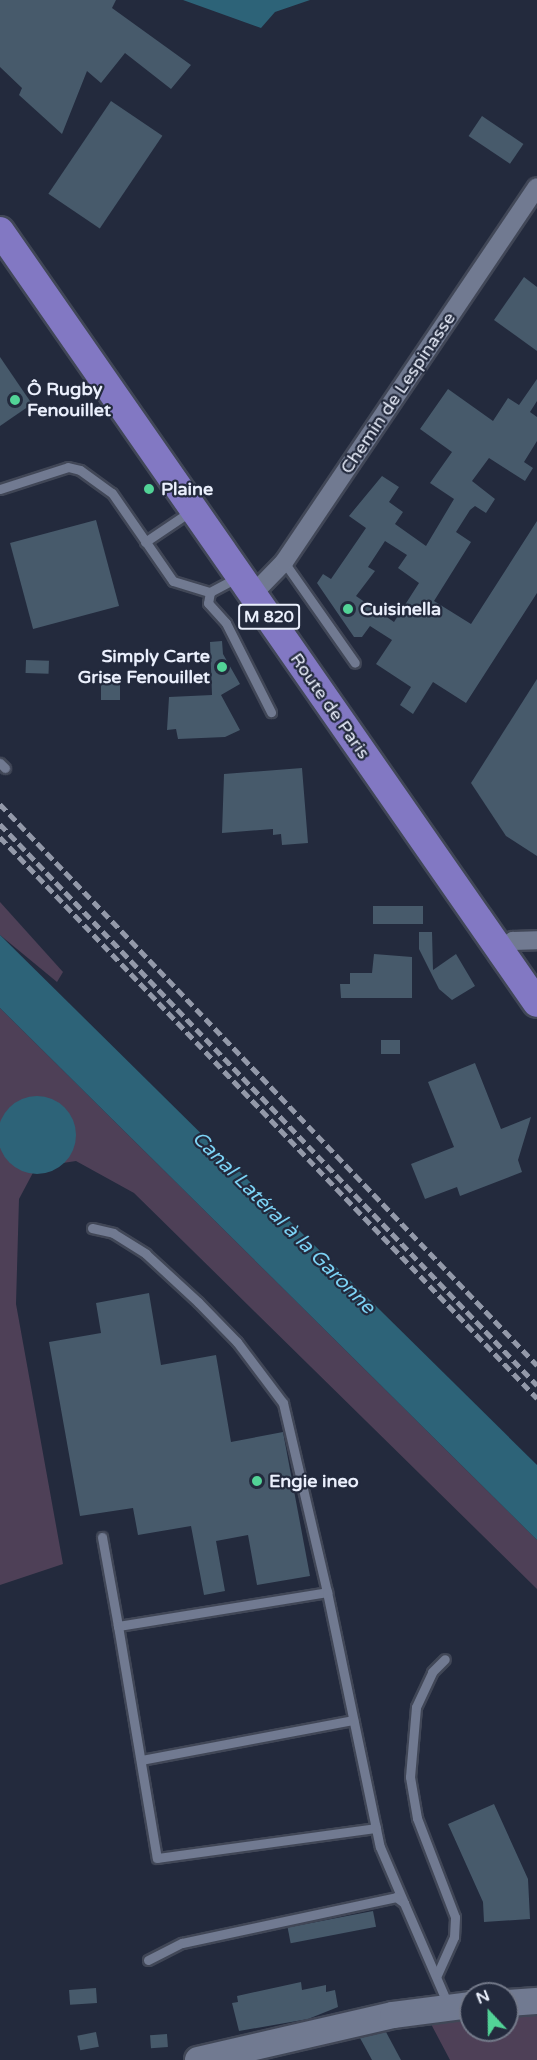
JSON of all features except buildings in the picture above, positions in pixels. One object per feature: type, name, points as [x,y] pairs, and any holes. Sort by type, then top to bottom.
[{"type":"main road","name":"Route de Paris","points":[[0,231],[537,1003]]},
{"type":"main road","points":[[519,2002],[537,2001]]},
{"type":"main road","points":[[198,2060],[459,2006]]},
{"type":"street","name":"Chemin de Lespinasse","points":[[246,585],[284,562],[537,187]]},
{"type":"street","points":[[500,950],[513,941],[537,940]]},
{"type":"lane","points":[[0,489],[68,466],[80,470],[112,493],[173,581],[210,592],[246,585]]},
{"type":"lane","points":[[145,542],[194,509]]},
{"type":"lane","points":[[284,562],[355,663]]},
{"type":"lane","points":[[210,592],[208,603],[226,623],[271,712]]},
{"type":"lane","points":[[92,1228],[113,1233],[146,1254],[237,1341],[283,1403],[327,1592],[376,1828],[404,1903],[437,1975],[459,2005]]},
{"type":"lane","points":[[102,1537],[157,1858],[376,1828]]},
{"type":"lane","points":[[118,1626],[327,1592]]},
{"type":"lane","points":[[437,1975],[454,1937],[455,1917],[417,1818],[410,1777],[416,1707],[432,1672],[445,1659]]},
{"type":"lane","points":[[141,1760],[353,1720]]},
{"type":"lane","points":[[148,1960],[182,1943],[385,1899],[404,1903]]},
{"type":"shaded area","points":[[0,902],[63,972],[57,982],[0,935]]},
{"type":"shaded area","points":[[0,1008],[537,1540],[537,1589],[134,1193],[76,1161],[36,1167],[19,1199],[16,1304],[63,1564],[0,1585]]},
{"type":"shaded area","points":[[537,2012],[537,2060],[450,2060],[431,2024],[459,2020],[459,2042],[519,2042],[519,2014]]},
{"type":"water","points":[[183,0],[310,0],[275,12],[261,28]]},
{"type":"water","name":"Canal Latéral à la Garonne","points":[[0,935],[537,1465],[537,1540],[0,1008]]},
{"type":"water","points":[[37,1096],[52,1099],[65,1107],[73,1120],[76,1135],[73,1150],[65,1163],[52,1171],[37,1174],[22,1171],[9,1163],[1,1150],[-2,1135],[1,1120],[9,1107],[22,1099]]},
{"type":"railway","points":[[0,804],[537,1365]]},
{"type":"railway","points":[[0,824],[537,1385]]},
{"type":"railway","points":[[0,837],[537,1398]]},
{"type":"place","name":"Ô Rugby Fenouillet","points":[[15,400]]},
{"type":"place","name":"Plaine","points":[[149,489]]},
{"type":"place","name":"Cuisinella","points":[[348,609]]},
{"type":"place","name":"Simply Carte Grise Fenouillet","points":[[222,667]]},
{"type":"place","name":"Engie ineo","points":[[257,1481]]}]
